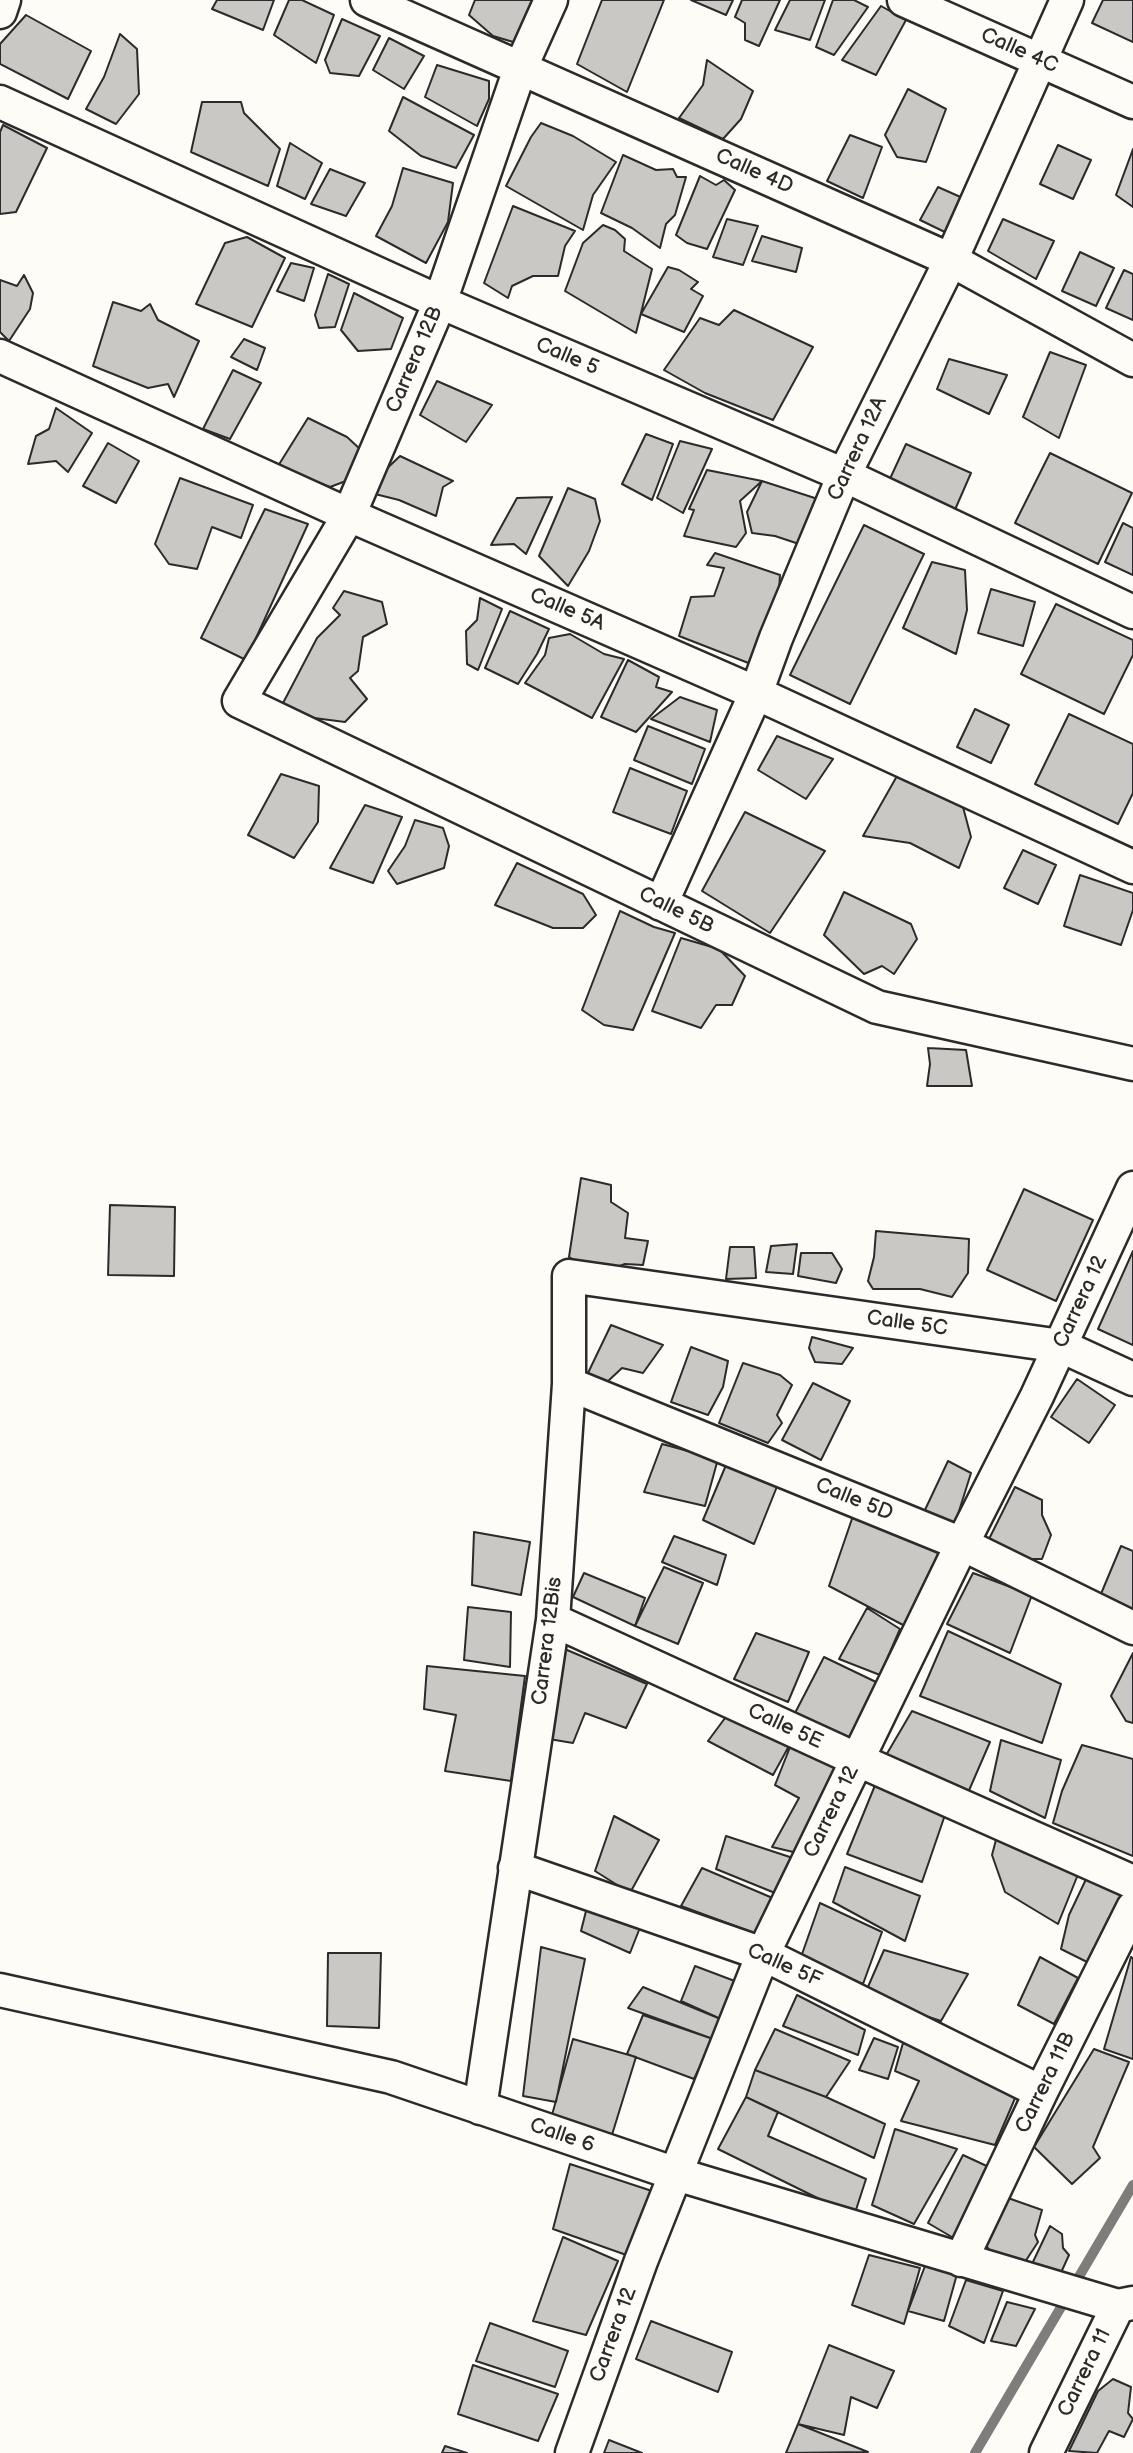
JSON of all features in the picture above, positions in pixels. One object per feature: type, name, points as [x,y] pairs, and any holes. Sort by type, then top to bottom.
[{"type":"street","points":[[0,12],[4,0]]},
{"type":"street","name":"Calle 4D","points":[[367,0],[951,260],[1133,360]]},
{"type":"street","name":"Carrera 12B","points":[[239,701],[349,515],[440,302],[520,69],[551,0]]},
{"type":"street","name":"Calle 4C","points":[[904,0],[1133,102]]},
{"type":"street","name":"Carrera 12A","points":[[661,904],[756,692],[844,475],[951,260],[1068,0]]},
{"type":"street","name":"Calle 5","points":[[0,102],[440,302],[844,475],[1133,612]]},
{"type":"street","name":"Calle 5A","points":[[0,356],[349,515],[756,692],[1133,867]]},
{"type":"street","name":"Calle 5B","points":[[239,701],[877,1007],[1133,1064]]},
{"type":"street","name":"Carrera 12","points":[[572,2453],[641,2262],[763,1954],[1061,1346],[1133,1188]]},
{"type":"street","name":"Carrera 12Bis","points":[[480,2108],[554,1620],[569,1384],[569,1276],[675,1292]]},
{"type":"street","name":"Calle 5C","points":[[675,1292],[1061,1346],[1133,1379]]},
{"type":"street","name":"Calle 5D","points":[[569,1384],[962,1544],[1133,1628]]},
{"type":"street","name":"Calle 5E","points":[[554,1620],[858,1760],[1133,1882]]},
{"type":"street","name":"Calle 5F","points":[[515,1868],[763,1954],[1041,2092]]},
{"type":"street","name":"Carrera 11B","points":[[961,2260],[1133,1908]]},
{"type":"street","name":"Calle 6","points":[[0,1990],[391,2077],[676,2174],[961,2260],[1126,2304]]},
{"type":"street","name":"Carrera 11","points":[[1046,2453],[1126,2304]]},
{"type":"building","points":[[217,0],[274,0],[263,30],[212,9]]},
{"type":"building","points":[[289,0],[302,0],[334,15],[316,63],[274,35]]},
{"type":"building","points":[[475,0],[539,2],[520,44],[493,36],[469,15]]},
{"type":"building","points":[[602,0],[664,0],[627,92],[577,64]]},
{"type":"building","points":[[691,0],[733,0],[726,15]]},
{"type":"building","points":[[742,0],[780,0],[759,46],[745,40],[745,23],[735,17]]},
{"type":"building","points":[[790,0],[825,0],[810,40],[775,30]]},
{"type":"building","points":[[833,0],[854,0],[868,7],[834,55],[816,47]]},
{"type":"building","points":[[1103,0],[1133,0],[1133,42],[1092,23]]},
{"type":"building","points":[[881,6],[906,20],[876,75],[842,60]]},
{"type":"building","points":[[26,15],[91,51],[68,99],[0,64],[0,44]]},
{"type":"building","points":[[342,19],[380,36],[359,76],[330,73],[325,60]]},
{"type":"building","points":[[120,34],[137,49],[139,94],[116,124],[86,109],[104,77]]},
{"type":"building","points":[[389,38],[424,56],[404,89],[373,70]]},
{"type":"building","points":[[707,60],[753,91],[741,119],[723,139],[679,118],[703,85]]},
{"type":"building","points":[[437,65],[489,81],[489,99],[477,126],[425,97]]},
{"type":"building","points":[[908,89],[946,109],[926,162],[897,157],[885,135]]},
{"type":"building","points":[[403,97],[474,135],[456,168],[421,156],[389,131]]},
{"type":"building","points":[[202,102],[241,102],[244,113],[280,149],[268,186],[191,152]]},
{"type":"building","points":[[541,123],[573,136],[616,162],[593,195],[583,230],[506,186]]},
{"type":"building","points":[[3,125],[47,148],[16,212],[0,214],[0,132]]},
{"type":"building","points":[[850,135],[882,147],[863,198],[827,181]]},
{"type":"building","points":[[290,143],[322,163],[305,199],[277,186]]},
{"type":"building","points":[[1058,145],[1091,160],[1073,199],[1040,184]]},
{"type":"building","points":[[1133,149],[1133,207],[1116,195]]},
{"type":"building","points":[[623,155],[656,170],[673,169],[677,177],[686,177],[675,215],[666,224],[660,248],[632,228],[601,213]]},
{"type":"building","points":[[403,168],[453,183],[448,222],[426,263],[376,236],[392,206]]},
{"type":"building","points":[[330,169],[365,183],[346,216],[311,204]]},
{"type":"building","points":[[700,176],[716,185],[724,180],[735,190],[707,249],[687,243],[676,235]]},
{"type":"building","points":[[938,187],[965,199],[951,235],[920,220]]},
{"type":"building","points":[[513,206],[575,231],[565,246],[558,276],[533,276],[512,286],[508,298],[484,283]]},
{"type":"building","points":[[727,219],[758,226],[743,265],[713,257]]},
{"type":"building","points":[[1003,219],[1054,241],[1036,279],[988,251]]},
{"type":"building","points":[[603,225],[615,230],[625,239],[624,251],[652,269],[636,333],[565,291],[583,243]]},
{"type":"building","points":[[762,236],[802,248],[796,272],[752,261]]},
{"type":"building","points":[[247,237],[285,258],[252,327],[196,304],[225,243]]},
{"type":"building","points":[[1080,252],[1114,268],[1096,306],[1062,291]]},
{"type":"building","points":[[291,263],[314,268],[304,301],[277,291]]},
{"type":"building","points":[[668,267],[679,270],[698,282],[691,289],[703,296],[684,332],[641,314]]},
{"type":"building","points":[[1124,270],[1133,274],[1133,320],[1106,308]]},
{"type":"building","points":[[328,274],[349,284],[335,327],[319,328],[315,315]]},
{"type":"building","points":[[24,275],[33,293],[30,309],[9,341],[0,332],[0,280],[17,286]]},
{"type":"building","points":[[354,293],[403,318],[391,349],[358,351],[341,330]]},
{"type":"building","points":[[113,302],[141,311],[150,304],[158,320],[199,341],[174,397],[168,384],[148,388],[93,366]]},
{"type":"building","points":[[734,310],[813,347],[773,420],[705,393],[664,370],[700,318],[719,325]]},
{"type":"building","points":[[244,339],[265,348],[257,370],[231,357]]},
{"type":"building","points":[[1050,352],[1086,365],[1059,438],[1023,417]]},
{"type":"building","points":[[949,359],[1007,375],[989,414],[937,389]]},
{"type":"building","points":[[233,370],[261,383],[230,439],[203,429]]},
{"type":"building","points":[[437,381],[492,405],[466,442],[420,415]]},
{"type":"building","points":[[56,408],[92,433],[68,472],[56,461],[28,464],[36,436],[49,429]]},
{"type":"building","points":[[308,418],[347,437],[360,449],[346,481],[330,487],[278,466]]},
{"type":"building","points":[[646,434],[673,444],[652,500],[622,484]]},
{"type":"building","points":[[680,441],[712,449],[683,513],[657,498]]},
{"type":"building","points":[[108,443],[139,461],[116,503],[83,486]]},
{"type":"building","points":[[906,444],[971,473],[954,512],[888,483]]},
{"type":"building","points":[[1050,453],[1132,493],[1098,564],[1015,523]]},
{"type":"building","points":[[400,456],[453,481],[443,487],[436,516],[399,500],[375,494],[378,477]]},
{"type":"building","points":[[707,470],[762,481],[740,501],[746,533],[736,547],[684,536],[694,510],[689,509]]},
{"type":"building","points":[[180,478],[253,505],[241,538],[212,527],[197,569],[169,564],[155,544]]},
{"type":"building","points":[[762,481],[824,501],[802,545],[775,536],[752,533],[747,512]]},
{"type":"building","points":[[568,488],[595,499],[600,521],[589,551],[568,586],[539,556]]},
{"type":"building","points":[[552,497],[526,554],[514,544],[491,545],[517,498]]},
{"type":"building","points":[[265,509],[308,524],[246,660],[201,638]]},
{"type":"building","points":[[1123,523],[1133,528],[1133,575],[1105,562]]},
{"type":"building","points":[[864,525],[924,554],[850,704],[790,675]]},
{"type":"building","points":[[715,553],[780,575],[776,638],[751,664],[679,636],[691,597],[714,596],[724,568],[707,565]]},
{"type":"building","points":[[932,562],[965,570],[967,610],[956,654],[903,628]]},
{"type":"building","points":[[991,589],[1035,602],[1023,646],[978,633]]},
{"type":"building","points":[[344,591],[382,602],[387,624],[363,637],[358,671],[350,678],[367,699],[345,722],[314,718],[282,705],[317,638],[340,615],[333,608]]},
{"type":"building","points":[[480,598],[502,609],[478,670],[467,664],[466,631],[477,620]]},
{"type":"building","points":[[1056,604],[1133,640],[1133,655],[1104,714],[1021,674]]},
{"type":"building","points":[[510,611],[549,629],[518,684],[485,668]]},
{"type":"building","points":[[570,634],[604,654],[624,659],[592,718],[525,683],[545,655],[549,638]]},
{"type":"building","points":[[628,660],[659,677],[656,687],[672,692],[636,732],[601,717]]},
{"type":"building","points":[[680,697],[717,710],[710,742],[651,719]]},
{"type":"building","points":[[975,709],[1009,725],[991,763],[957,747]]},
{"type":"building","points":[[1069,714],[1133,744],[1133,793],[1118,824],[1035,784]]},
{"type":"building","points":[[648,726],[705,749],[692,784],[634,760]]},
{"type":"building","points":[[777,736],[833,759],[806,799],[758,770]]},
{"type":"building","points":[[630,768],[687,791],[671,834],[613,812]]},
{"type":"building","points":[[281,774],[319,786],[318,822],[294,858],[248,835]]},
{"type":"building","points":[[897,776],[941,792],[963,807],[971,837],[959,868],[910,843],[863,836]]},
{"type":"building","points":[[365,805],[402,817],[373,883],[330,868]]},
{"type":"building","points":[[745,812],[825,851],[770,933],[702,891]]},
{"type":"building","points":[[415,820],[443,828],[449,846],[444,868],[397,884],[388,871],[405,846]]},
{"type":"building","points":[[1023,850],[1056,865],[1038,904],[1004,888]]},
{"type":"building","points":[[517,863],[583,894],[596,915],[583,928],[553,928],[495,905]]},
{"type":"building","points":[[1080,875],[1133,893],[1133,910],[1121,945],[1064,926]]},
{"type":"building","points":[[844,892],[911,924],[917,939],[894,974],[882,966],[864,974],[824,935]]},
{"type":"building","points":[[620,911],[654,927],[675,933],[633,1030],[604,1025],[582,1010]]},
{"type":"building","points":[[681,938],[719,949],[745,976],[732,1005],[716,1005],[701,1028],[652,1011]]},
{"type":"building","points":[[928,1048],[966,1050],[972,1086],[927,1086],[930,1064]]},
{"type":"building","points":[[581,1178],[611,1185],[611,1202],[628,1213],[625,1238],[648,1241],[643,1265],[625,1264],[598,1274],[569,1257]]},
{"type":"building","points":[[1024,1189],[1093,1220],[1056,1301],[987,1270]]},
{"type":"building","points":[[110,1205],[175,1207],[174,1276],[108,1275]]},
{"type":"building","points":[[876,1231],[969,1239],[968,1273],[952,1297],[920,1289],[873,1289],[868,1281],[874,1257]]},
{"type":"building","points":[[797,1244],[793,1274],[766,1272],[771,1246]]},
{"type":"building","points":[[730,1247],[754,1247],[756,1278],[726,1279]]},
{"type":"building","points":[[1133,1251],[1133,1345],[1098,1329]]},
{"type":"building","points":[[801,1253],[832,1253],[842,1269],[836,1283],[798,1276]]},
{"type":"building","points":[[611,1325],[663,1345],[643,1373],[622,1368],[606,1383],[587,1375]]},
{"type":"building","points":[[812,1337],[853,1348],[842,1364],[815,1362],[809,1348]]},
{"type":"building","points":[[691,1347],[728,1361],[723,1387],[708,1415],[671,1402]]},
{"type":"building","points":[[743,1363],[780,1375],[792,1385],[777,1415],[782,1423],[768,1443],[719,1423]]},
{"type":"building","points":[[1077,1379],[1115,1405],[1089,1443],[1051,1417]]},
{"type":"building","points":[[813,1383],[850,1401],[821,1460],[782,1440]]},
{"type":"building","points":[[662,1444],[718,1459],[705,1506],[644,1492]]},
{"type":"building","points":[[948,1461],[971,1473],[954,1527],[924,1512]]},
{"type":"building","points":[[726,1465],[780,1479],[754,1544],[703,1520]]},
{"type":"building","points":[[1015,1487],[1042,1500],[1042,1515],[1051,1535],[1042,1559],[1010,1559],[991,1547],[989,1539]]},
{"type":"building","points":[[854,1513],[941,1548],[905,1626],[829,1586]]},
{"type":"building","points":[[474,1532],[530,1542],[521,1595],[472,1585]]},
{"type":"building","points":[[674,1536],[726,1555],[717,1585],[662,1562]]},
{"type":"building","points":[[1121,1546],[1133,1551],[1133,1613],[1098,1601]]},
{"type":"building","points":[[664,1567],[703,1583],[678,1644],[635,1626]]},
{"type":"building","points":[[584,1573],[645,1598],[635,1626],[573,1597]]},
{"type":"building","points":[[973,1573],[1032,1595],[1010,1653],[947,1624]]},
{"type":"building","points":[[468,1607],[511,1612],[510,1667],[464,1660]]},
{"type":"building","points":[[867,1608],[900,1629],[880,1675],[839,1659]]},
{"type":"building","points":[[948,1631],[1061,1684],[1042,1743],[920,1696]]},
{"type":"building","points":[[756,1633],[809,1652],[788,1702],[734,1679]]},
{"type":"building","points":[[560,1647],[647,1684],[626,1728],[585,1713],[573,1743],[549,1739]]},
{"type":"building","points":[[1133,1653],[1133,1723],[1126,1721],[1111,1696]]},
{"type":"building","points":[[824,1657],[876,1682],[855,1740],[795,1713]]},
{"type":"building","points":[[427,1666],[525,1676],[511,1781],[445,1771],[456,1715],[424,1709]]},
{"type":"building","points":[[731,1710],[794,1737],[773,1775],[708,1741]]},
{"type":"building","points":[[912,1711],[990,1742],[967,1795],[885,1757]]},
{"type":"building","points":[[794,1737],[844,1762],[806,1855],[772,1847],[799,1798],[775,1785]]},
{"type":"building","points":[[1001,1740],[1061,1760],[1045,1818],[990,1791]]},
{"type":"building","points":[[1082,1745],[1133,1759],[1133,1856],[1053,1823],[1062,1791]]},
{"type":"building","points":[[878,1778],[946,1812],[922,1882],[847,1854]]},
{"type":"building","points":[[614,1816],[659,1840],[630,1893],[595,1871]]},
{"type":"building","points":[[726,1836],[799,1860],[780,1895],[716,1869]]},
{"type":"building","points":[[997,1836],[1081,1867],[1058,1924],[1005,1892],[992,1855]]},
{"type":"building","points":[[845,1867],[920,1896],[905,1941],[833,1902]]},
{"type":"building","points":[[702,1868],[782,1902],[770,1939],[681,1906]]},
{"type":"building","points":[[1088,1875],[1131,1893],[1091,1964],[1061,1949],[1069,1915]]},
{"type":"building","points":[[820,1903],[882,1932],[863,1984],[801,1957]]},
{"type":"building","points":[[587,1907],[643,1920],[630,1953],[581,1931]]},
{"type":"building","points":[[541,1947],[585,1959],[556,2102],[523,2096]]},
{"type":"building","points":[[884,1950],[968,1974],[941,2021],[864,1996]]},
{"type":"building","points":[[328,1953],[381,1953],[379,2028],[327,2026]]},
{"type":"building","points":[[1040,1957],[1078,1978],[1054,2024],[1018,2005]]},
{"type":"building","points":[[1131,1957],[1133,1958],[1133,2059],[1104,2049]]},
{"type":"building","points":[[695,1966],[740,1983],[723,2020],[681,2001]]},
{"type":"building","points":[[643,1987],[723,2020],[713,2039],[628,2008]]},
{"type":"building","points":[[797,1995],[865,2030],[858,2055],[783,2026]]},
{"type":"building","points":[[643,2015],[713,2039],[694,2079],[627,2054]]},
{"type":"building","points":[[775,2029],[850,2061],[826,2097],[755,2070]]},
{"type":"building","points":[[874,2038],[898,2047],[888,2079],[859,2070]]},
{"type":"building","points":[[573,2039],[636,2057],[611,2138],[552,2115]]},
{"type":"building","points":[[903,2043],[1019,2089],[995,2145],[901,2121],[919,2081],[895,2071]]},
{"type":"building","points":[[1094,2049],[1129,2062],[1093,2147],[1100,2158],[1072,2184],[1034,2147]]},
{"type":"building","points":[[755,2070],[826,2097],[885,2124],[874,2158],[746,2097]]},
{"type":"building","points":[[746,2097],[778,2112],[768,2136],[866,2179],[854,2216],[718,2149]]},
{"type":"building","points":[[895,2129],[957,2149],[914,2224],[872,2205]]},
{"type":"building","points":[[963,2155],[991,2168],[962,2243],[928,2223]]},
{"type":"building","points":[[570,2164],[652,2191],[632,2257],[553,2229]]},
{"type":"building","points":[[1008,2198],[1042,2210],[1035,2235],[1038,2242],[1023,2265],[993,2256],[984,2242]]},
{"type":"building","points":[[1050,2226],[1062,2234],[1063,2248],[1069,2255],[1059,2277],[1031,2266]]},
{"type":"building","points":[[563,2237],[618,2261],[586,2335],[533,2321]]},
{"type":"building","points":[[869,2255],[920,2268],[904,2324],[852,2305]]},
{"type":"building","points":[[925,2266],[957,2274],[944,2321],[908,2311]]},
{"type":"building","points":[[966,2280],[1003,2291],[984,2343],[949,2326]]},
{"type":"building","points":[[1007,2302],[1035,2309],[1016,2346],[991,2341]]},
{"type":"building","points":[[651,2321],[732,2352],[718,2392],[636,2359]]},
{"type":"building","points":[[490,2323],[568,2351],[555,2387],[476,2361]]},
{"type":"building","points":[[829,2345],[894,2371],[877,2408],[851,2397],[844,2435],[798,2424]]},
{"type":"building","points":[[473,2365],[558,2394],[538,2441],[458,2414]]},
{"type":"building","points":[[1113,2379],[1131,2387],[1128,2413],[1133,2419],[1124,2437],[1109,2431],[1097,2453],[1069,2451],[1098,2391]]},
{"type":"building","points":[[798,2424],[868,2452],[786,2453]]},
{"type":"building","points":[[609,2440],[642,2453],[604,2453]]},
{"type":"building","points":[[445,2446],[467,2453],[442,2453]]},
{"type":"waterway","points":[[975,2453],[1133,2185]]}]
